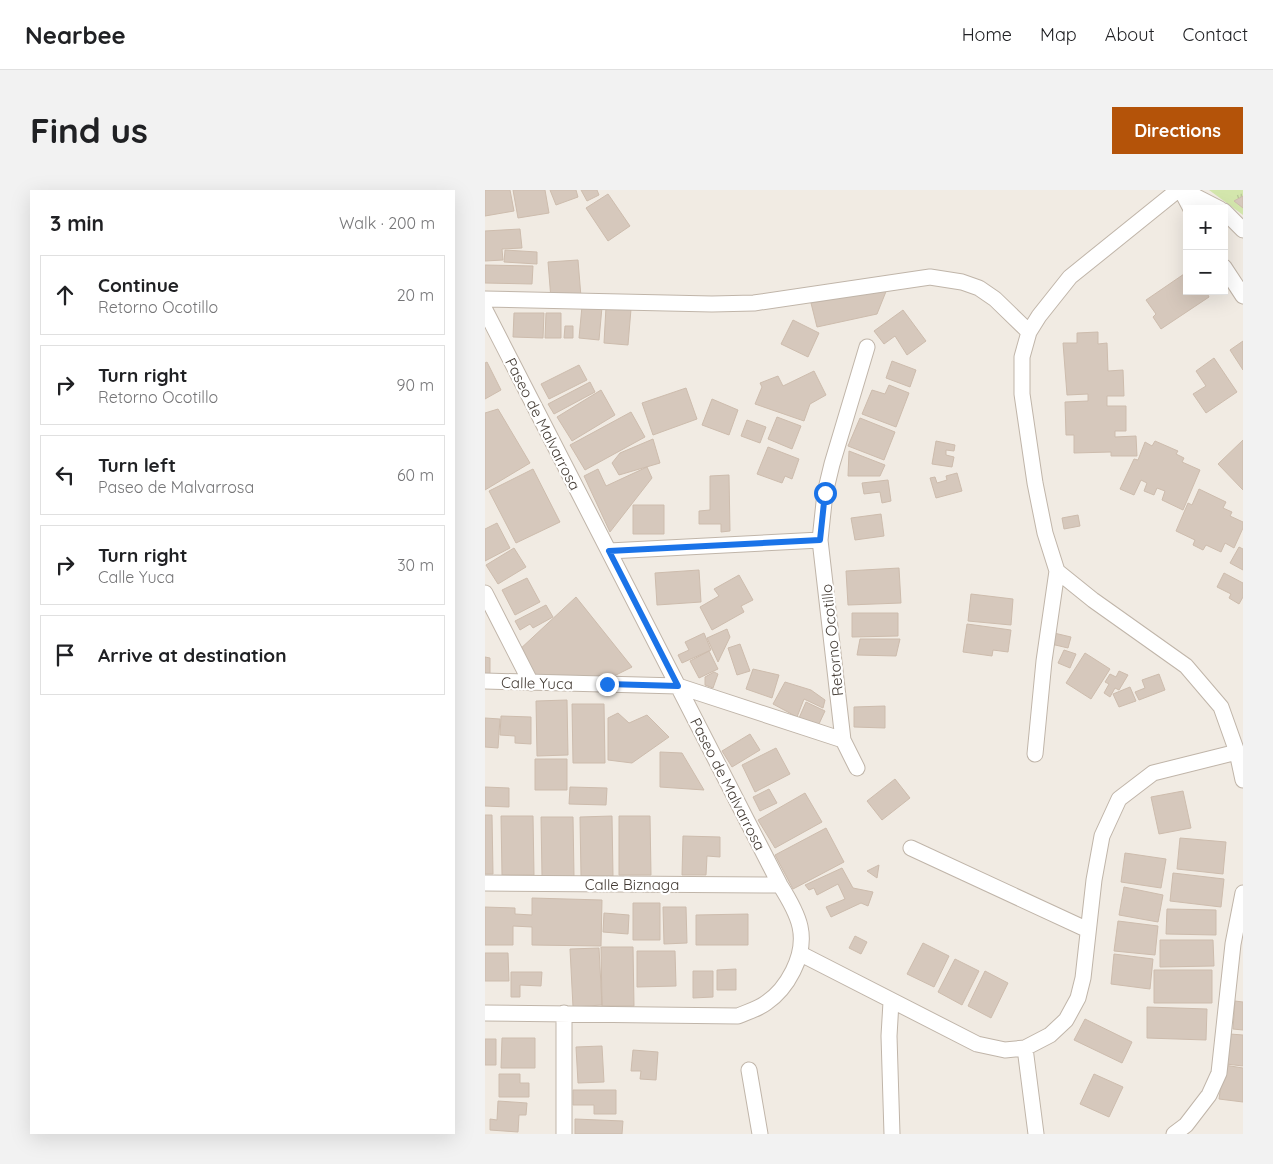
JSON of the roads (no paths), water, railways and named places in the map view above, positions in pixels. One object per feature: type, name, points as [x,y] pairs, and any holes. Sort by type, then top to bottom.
[{"type":"street","points":[[1181,190],[1189,205]]},
{"type":"street","points":[[1181,190],[1212,205]]},
{"type":"street","points":[[1035,754],[1044,662],[1057,571],[1045,533],[1038,500],[1022,394],[1022,356],[1029,332],[1070,277],[1181,190]]},
{"type":"street","points":[[1228,215],[1243,230]]},
{"type":"street","points":[[1228,273],[1243,296]]},
{"type":"street","points":[[485,299],[712,304],[754,302],[930,278],[962,282],[979,288],[995,299],[1029,332]]},
{"type":"street","name":"Paseo de Malvarrosa","points":[[485,310],[780,885],[793,905],[799,922],[801,954],[787,983],[766,1003],[738,1016],[485,1013]]},
{"type":"street","name":"Retorno Ocotillo","points":[[857,768],[843,740],[820,540],[825,493],[832,464],[867,347]]},
{"type":"street","points":[[609,551],[820,540]]},
{"type":"street","points":[[1057,571],[1093,600],[1186,666],[1221,707],[1237,752],[1243,780]]},
{"type":"street","points":[[485,593],[531,682]]},
{"type":"street","name":"Calle Yuca","points":[[485,682],[678,686]]},
{"type":"street","points":[[678,686],[843,740]]},
{"type":"street","points":[[801,954],[891,1002],[977,1044],[1005,1050],[1025,1048],[1050,1035],[1066,1020],[1078,998],[1083,978],[1102,836],[1119,799],[1153,773],[1237,752]]},
{"type":"street","points":[[911,848],[1088,930]]},
{"type":"street","name":"Calle Biznaga","points":[[485,883],[780,885]]},
{"type":"street","points":[[1174,1134],[1186,1125],[1209,1095],[1219,1073],[1233,944],[1243,892]]},
{"type":"street","points":[[891,1002],[889,1036],[892,1134]]},
{"type":"street","points":[[564,1013],[564,1134]]},
{"type":"street","points":[[1025,1048],[1036,1134]]},
{"type":"street","points":[[749,1070],[760,1134]]}]
